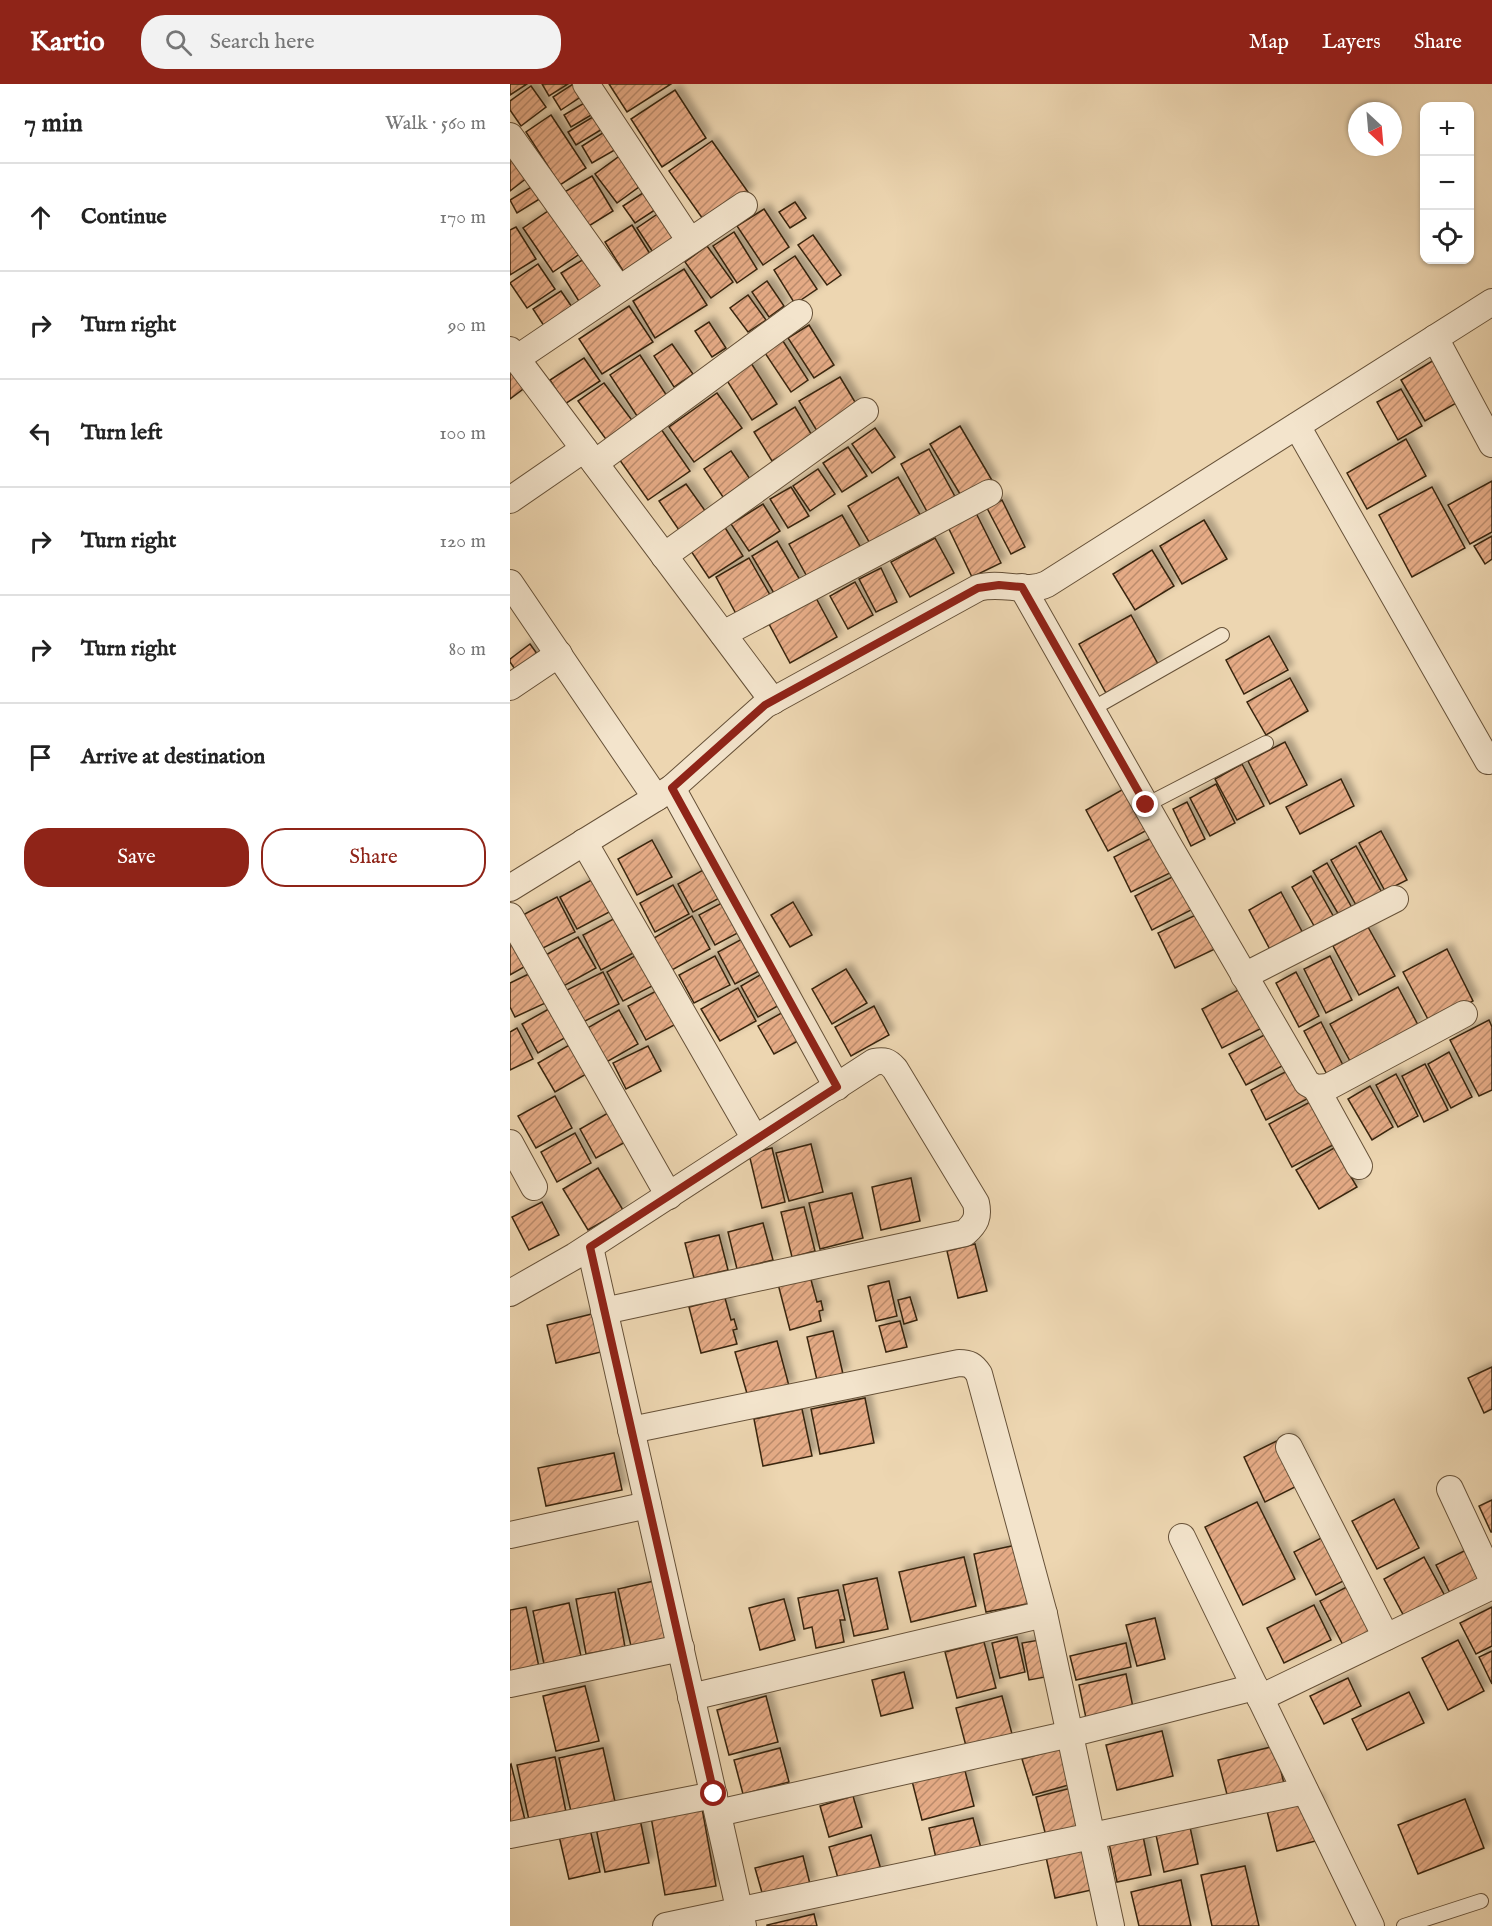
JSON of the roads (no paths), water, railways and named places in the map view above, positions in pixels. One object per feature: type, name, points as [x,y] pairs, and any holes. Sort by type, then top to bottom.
[{"type":"street","points":[[586,84],[690,241]]},
{"type":"street","points":[[510,136],[619,289]]},
{"type":"street","points":[[744,205],[619,289],[513,354],[773,701]]},
{"type":"street","points":[[510,888],[664,793],[755,713],[773,701],[978,588],[999,585],[1036,588],[1047,584],[1492,302]]},
{"type":"street","points":[[510,500],[590,456],[799,313]]},
{"type":"street","points":[[1434,338],[1492,444]]},
{"type":"street","points":[[664,555],[865,411]]},
{"type":"street","points":[[1297,426],[1488,761]]},
{"type":"street","points":[[723,634],[989,493]]},
{"type":"street","points":[[510,583],[559,654],[664,793],[837,1087]]},
{"type":"street","points":[[1022,587],[1301,1074],[1307,1083],[1316,1088],[1359,1166]]},
{"type":"street","points":[[510,687],[559,654]]},
{"type":"street","points":[[584,842],[755,1140]]},
{"type":"street","points":[[1244,976],[1395,899]]},
{"type":"street","points":[[510,916],[669,1196]]},
{"type":"street","points":[[1316,1088],[1328,1087],[1464,1014]]},
{"type":"street","points":[[510,1293],[590,1247],[874,1062],[883,1060],[895,1068],[976,1203],[978,1214],[975,1224],[965,1233],[604,1311]]},
{"type":"street","points":[[510,1143],[534,1187]]},
{"type":"street","points":[[590,1247],[742,1919]]},
{"type":"street","points":[[631,1430],[959,1363],[974,1366],[979,1374],[1044,1614],[1111,1926]]},
{"type":"street","points":[[1289,1447],[1386,1637]]},
{"type":"street","points":[[1450,1489],[1492,1579]]},
{"type":"street","points":[[511,1531],[648,1505]]},
{"type":"street","points":[[1182,1537],[1371,1926]]},
{"type":"street","points":[[510,1835],[716,1804],[1070,1734],[1258,1693],[1386,1637],[1492,1586]]},
{"type":"street","points":[[692,1697],[1044,1614]]},
{"type":"street","points":[[510,1684],[681,1648]]},
{"type":"street","points":[[666,1926],[742,1919],[1092,1836],[1305,1791]]},
{"type":"lane","points":[[1092,709],[1222,635]]},
{"type":"lane","points":[[1146,805],[1266,743]]},
{"type":"lane","points":[[1404,1926],[1481,1901]]}]
